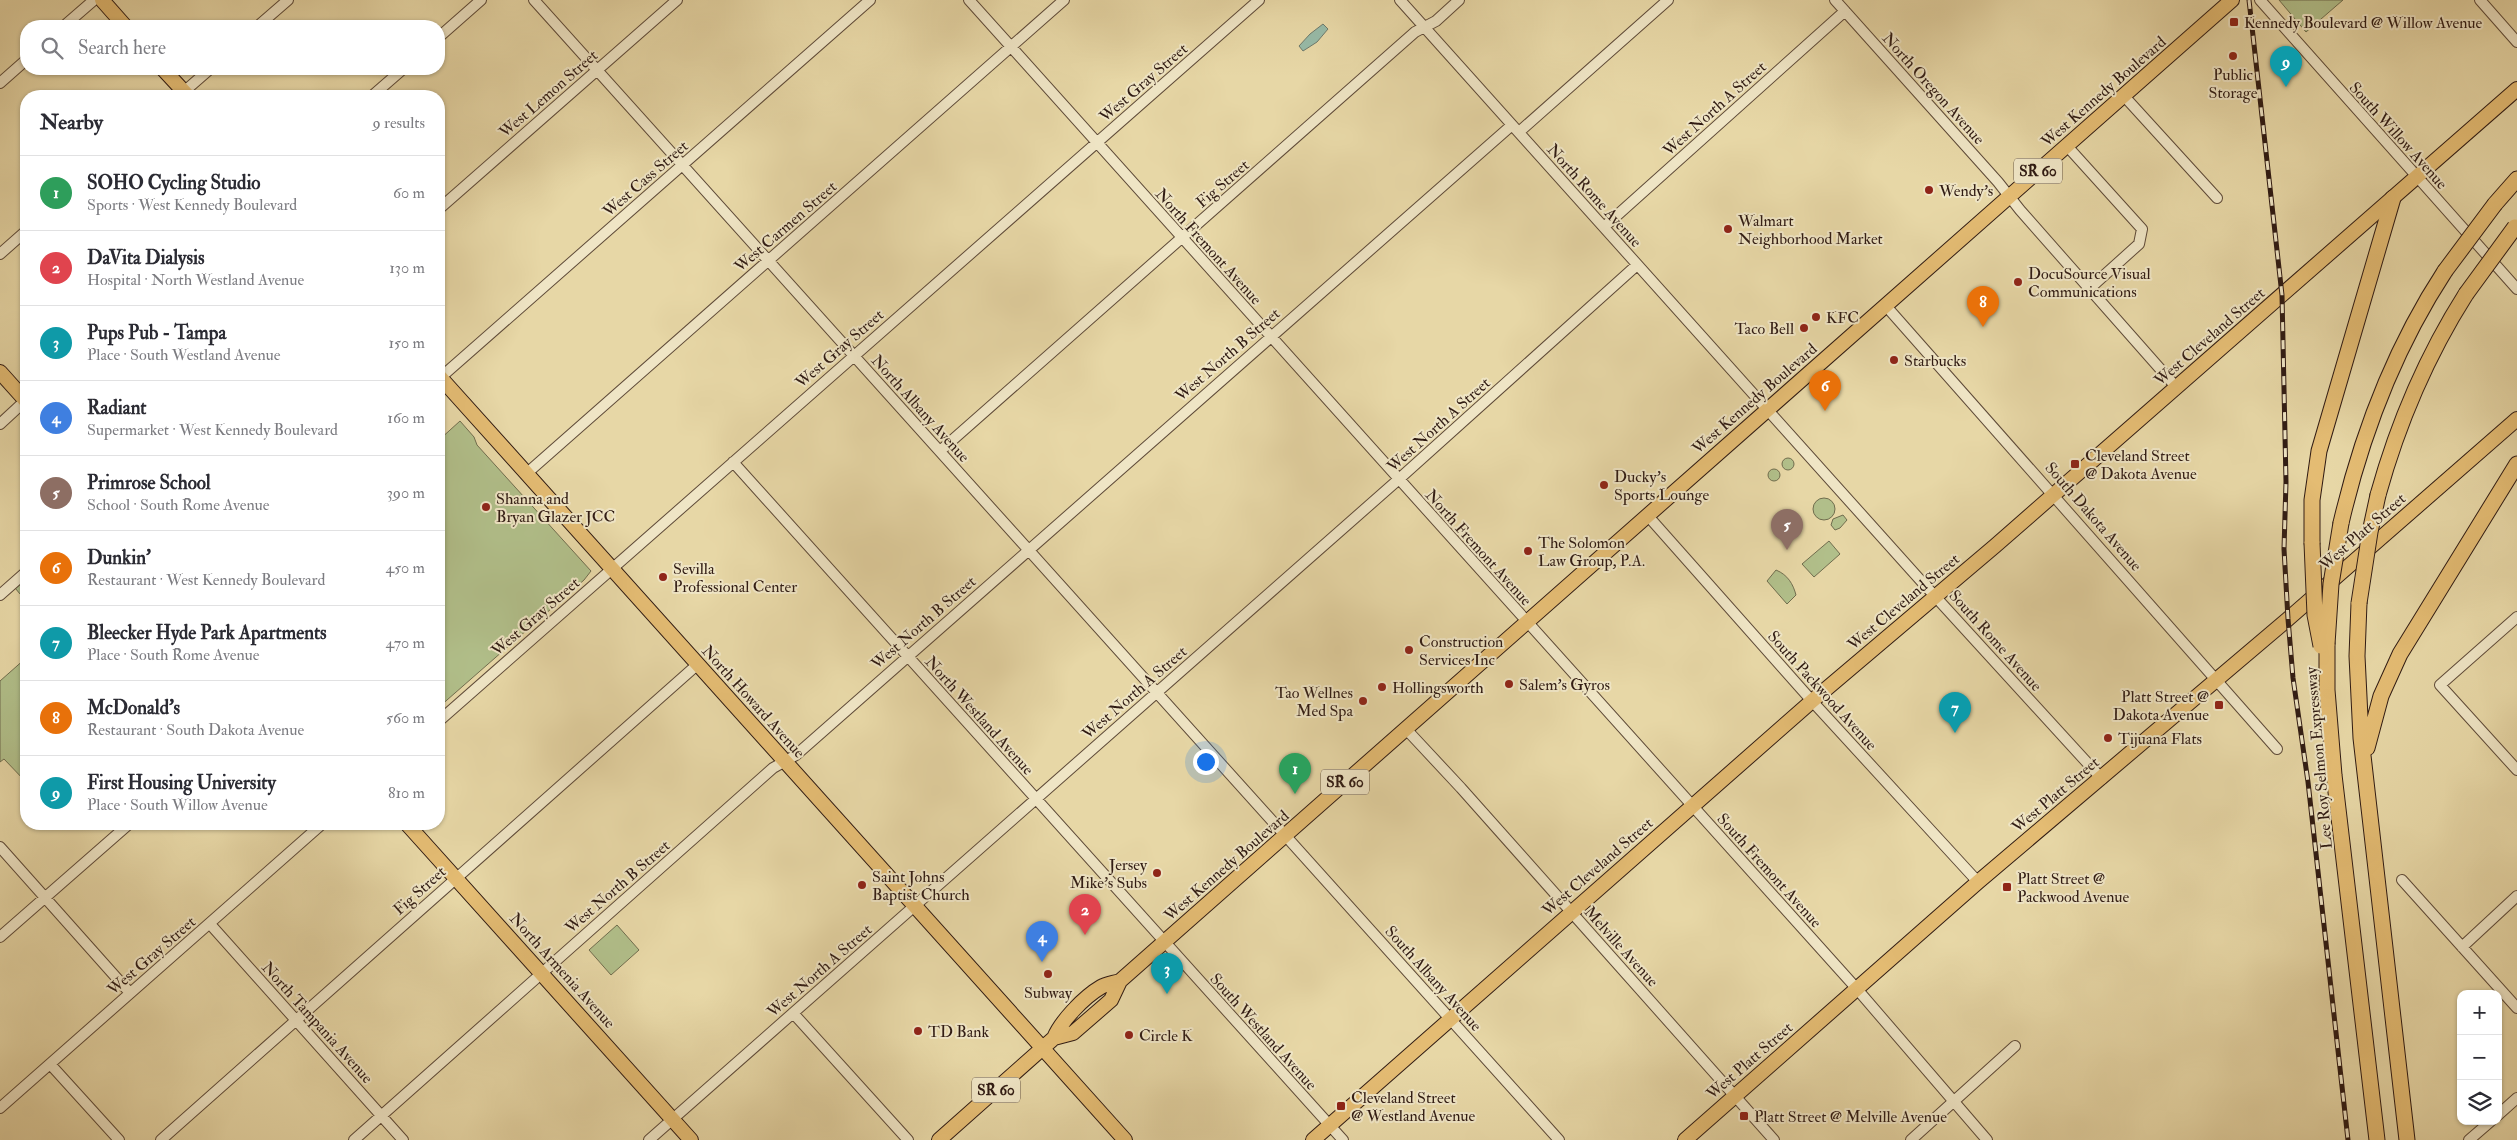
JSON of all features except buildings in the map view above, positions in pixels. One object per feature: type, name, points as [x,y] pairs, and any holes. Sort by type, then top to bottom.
[{"type":"highway","name":"Lee Roy Selmon Expressway","points":[[2377,1140],[2334,775],[2327,662],[2324,646],[2331,584],[2340,523],[2357,458],[2383,386],[2418,316],[2445,271],[2517,179]]},
{"type":"highway","points":[[2324,646],[2315,615],[2312,543],[2312,500],[2319,451],[2393,198]]},
{"type":"highway","points":[[2407,1140],[2364,765],[2357,679],[2359,603],[2378,494],[2393,443],[2417,382],[2466,294],[2516,226]]},
{"type":"highway","points":[[2364,765],[2373,721],[2393,666],[2463,549],[2517,464]]},
{"type":"main road","points":[[102,0],[120,20]]},
{"type":"main road","name":"West Kennedy Boulevard","points":[[940,1140],[1054,1038],[1073,1033],[1111,1000],[1120,981],[2232,0]]},
{"type":"main road","points":[[168,75],[179,90]]},
{"type":"main road","name":"West Cleveland Street","points":[[1313,1140],[1812,701],[2177,388],[2517,89]]},
{"type":"main road","points":[[0,372],[20,394]]},
{"type":"main road","name":"North Howard Avenue","points":[[445,384],[1125,1140]]},
{"type":"main road","name":"West Platt Street","points":[[1686,1140],[1978,882],[2102,779],[2517,419]]},
{"type":"main road","name":"North Armenia Avenue","points":[[413,830],[691,1140]]},
{"type":"street","points":[[71,20],[94,0]]},
{"type":"street","points":[[265,20],[288,0]]},
{"type":"street","points":[[445,32],[481,0]]},
{"type":"street","name":"North Albany Avenue","points":[[534,0],[1285,836]]},
{"type":"street","name":"West Lemon Street","points":[[445,204],[677,0]]},
{"type":"street","name":"West Cass Street","points":[[445,372],[870,0]]},
{"type":"street","name":"North Fremont Avenue","points":[[969,0],[1527,623]]},
{"type":"street","name":"West Carmen Street","points":[[526,474],[1064,0]]},
{"type":"street","name":"West Gray Street","points":[[445,716],[1260,0]]},
{"type":"street","name":"North Rome Avenue","points":[[1400,0],[1768,410]]},
{"type":"street","name":"Fig Street","points":[[940,450],[1416,32],[1436,21],[1458,0]]},
{"type":"street","name":"West North B Street","points":[[354,1140],[773,768],[796,755],[1270,336],[1668,0]]},
{"type":"street","name":"North Oregon Avenue","points":[[1835,0],[2177,388]]},
{"type":"street","name":"South Willow Avenue","points":[[2260,0],[2517,289]]},
{"type":"street","points":[[2480,0],[2517,42]]},
{"type":"street","name":"West North A Street","points":[[1604,227],[1845,11]]},
{"type":"street","points":[[0,83],[20,65]]},
{"type":"street","points":[[188,90],[204,75]]},
{"type":"street","points":[[379,90],[396,75]]},
{"type":"street","points":[[2124,96],[2217,198]]},
{"type":"street","points":[[2067,146],[2142,228],[2139,244],[2089,289]]},
{"type":"street","points":[[0,254],[20,236]]},
{"type":"street","name":"West North A Street","points":[[649,1140],[1399,479],[1637,265]]},
{"type":"street","name":"South Dakota Avenue","points":[[1886,306],[2054,493],[2277,749]]},
{"type":"street","points":[[0,424],[20,406]]},
{"type":"street","name":"South Rome Avenue","points":[[1768,410],[2102,779]]},
{"type":"street","name":"North Westland Avenue","points":[[733,462],[1164,943]]},
{"type":"street","name":"South Packwood Avenue","points":[[1648,516],[1812,701],[1978,882]]},
{"type":"street","points":[[0,595],[20,577]]},
{"type":"street","points":[[2517,617],[2440,685],[2517,770]]},
{"type":"street","name":"South Fremont Avenue","points":[[1527,623],[1857,989],[1987,1140]]},
{"type":"street","name":"Fig Street","points":[[161,1140],[698,664]]},
{"type":"street","name":"Melville Avenue","points":[[1406,729],[1736,1095],[1774,1140]]},
{"type":"street","points":[[0,937],[122,830]]},
{"type":"street","name":"West Gray Street","points":[[0,1108],[315,830]]},
{"type":"street","name":"South Albany Avenue","points":[[1285,836],[1559,1140]]},
{"type":"street","points":[[0,847],[130,993]]},
{"type":"street","points":[[2402,880],[2517,1008]]},
{"type":"street","points":[[2462,947],[2517,896]]},
{"type":"street","name":"North Tampania Avenue","points":[[210,924],[404,1140]]},
{"type":"street","name":"South Westland Avenue","points":[[1164,943],[1343,1140]]},
{"type":"street","points":[[793,1013],[908,1140]]},
{"type":"street","points":[[1911,1140],[2015,1046]]},
{"type":"street","points":[[50,1064],[119,1140]]},
{"type":"street","points":[[2502,1111],[2517,1098]]},
{"type":"street","points":[[2469,1140],[2486,1125]]},
{"type":"green space","points":[[2279,0],[2343,0],[2306,32]]},
{"type":"green space","name":"Shanna and Bryan Glazer JCC","points":[[460,421],[474,437],[477,445],[591,571],[584,580],[445,702],[445,435]]},
{"type":"green space","points":[[1788,458],[1794,464],[1788,470],[1782,464]]},
{"type":"green space","points":[[1776,469],[1779,470],[1779,480],[1772,481],[1769,480],[1768,473],[1769,470]]},
{"type":"green space","points":[[1824,498],[1832,501],[1835,509],[1832,517],[1824,520],[1816,517],[1813,509],[1816,501]]},
{"type":"green space","points":[[1843,515],[1847,520],[1840,528],[1835,530],[1831,525],[1833,519]]},
{"type":"green space","points":[[1829,541],[1840,554],[1814,577],[1802,564]]},
{"type":"green space","points":[[1776,570],[1787,577],[1795,591],[1796,595],[1787,604],[1767,581]]},
{"type":"green space","points":[[20,583],[20,594],[15,588]]},
{"type":"green space","points":[[20,663],[20,776],[4,759],[0,762],[0,681]]},
{"type":"green space","points":[[617,925],[639,950],[611,975],[589,950]]},
{"type":"shaded area","points":[[1323,24],[1328,29],[1317,42],[1303,51],[1299,46]]},
{"type":"railway","points":[[2249,0],[2282,295],[2286,482],[2284,549],[2293,678],[2308,782],[2348,1140]]},
{"type":"place","name":"Kennedy Boulevard @ Willow Avenue","points":[[2234,22]]},
{"type":"place","name":"Public Storage","points":[[2233,56]]},
{"type":"place","name":"First Housing University","points":[[2286,87]]},
{"type":"place","name":"Wendy's","points":[[1929,190]]},
{"type":"place","name":"Walmart Neighborhood Market","points":[[1728,229]]},
{"type":"place","name":"DocuSource Visual Communications","points":[[2018,282]]},
{"type":"place","name":"KFC","points":[[1816,317]]},
{"type":"place","name":"McDonald's","points":[[1983,327]]},
{"type":"place","name":"Taco Bell","points":[[1804,328]]},
{"type":"place","name":"Starbucks","points":[[1894,360]]},
{"type":"place","name":"Dunkin'","points":[[1825,411]]},
{"type":"place","name":"Cleveland Street @ Dakota Avenue","points":[[2075,464]]},
{"type":"place","name":"Ducky's Sports Lounge","points":[[1604,485]]},
{"type":"place","name":"Shanna and Bryan Glazer JCC","points":[[486,507]]},
{"type":"place","name":"Primrose School","points":[[1787,550]]},
{"type":"place","name":"The Solomon Law Group, P.A.","points":[[1528,551]]},
{"type":"place","name":"Sevilla Professional Center","points":[[663,577]]},
{"type":"place","name":"Construction Services Inc","points":[[1409,650]]},
{"type":"place","name":"Salem's Gyros","points":[[1509,684]]},
{"type":"place","name":"Hollingsworth","points":[[1382,687]]},
{"type":"place","name":"Tao Wellnes Med Spa","points":[[1363,701]]},
{"type":"place","name":"Platt Street @ Dakota Avenue","points":[[2219,705]]},
{"type":"place","name":"Bleecker Hyde Park Apartments","points":[[1955,733]]},
{"type":"place","name":"Tijuana Flats","points":[[2108,738]]},
{"type":"place","name":"SOHO Cycling Studio","points":[[1295,794]]},
{"type":"place","name":"Jersey Mike's Subs","points":[[1157,873]]},
{"type":"place","name":"Saint Johns Baptist Church","points":[[862,885]]},
{"type":"place","name":"Platt Street @ Packwood Avenue","points":[[2007,887]]},
{"type":"place","name":"DaVita Dialysis","points":[[1085,935]]},
{"type":"place","name":"Radiant","points":[[1042,962]]},
{"type":"place","name":"Subway","points":[[1048,974]]},
{"type":"place","name":"Pups Pub - Tampa","points":[[1167,994]]},
{"type":"place","name":"TD Bank","points":[[918,1031]]},
{"type":"place","name":"Circle K","points":[[1129,1035]]},
{"type":"place","name":"Cleveland Street @ Westland Avenue","points":[[1341,1106]]},
{"type":"place","name":"Platt Street @ Melville Avenue","points":[[1744,1116]]}]
